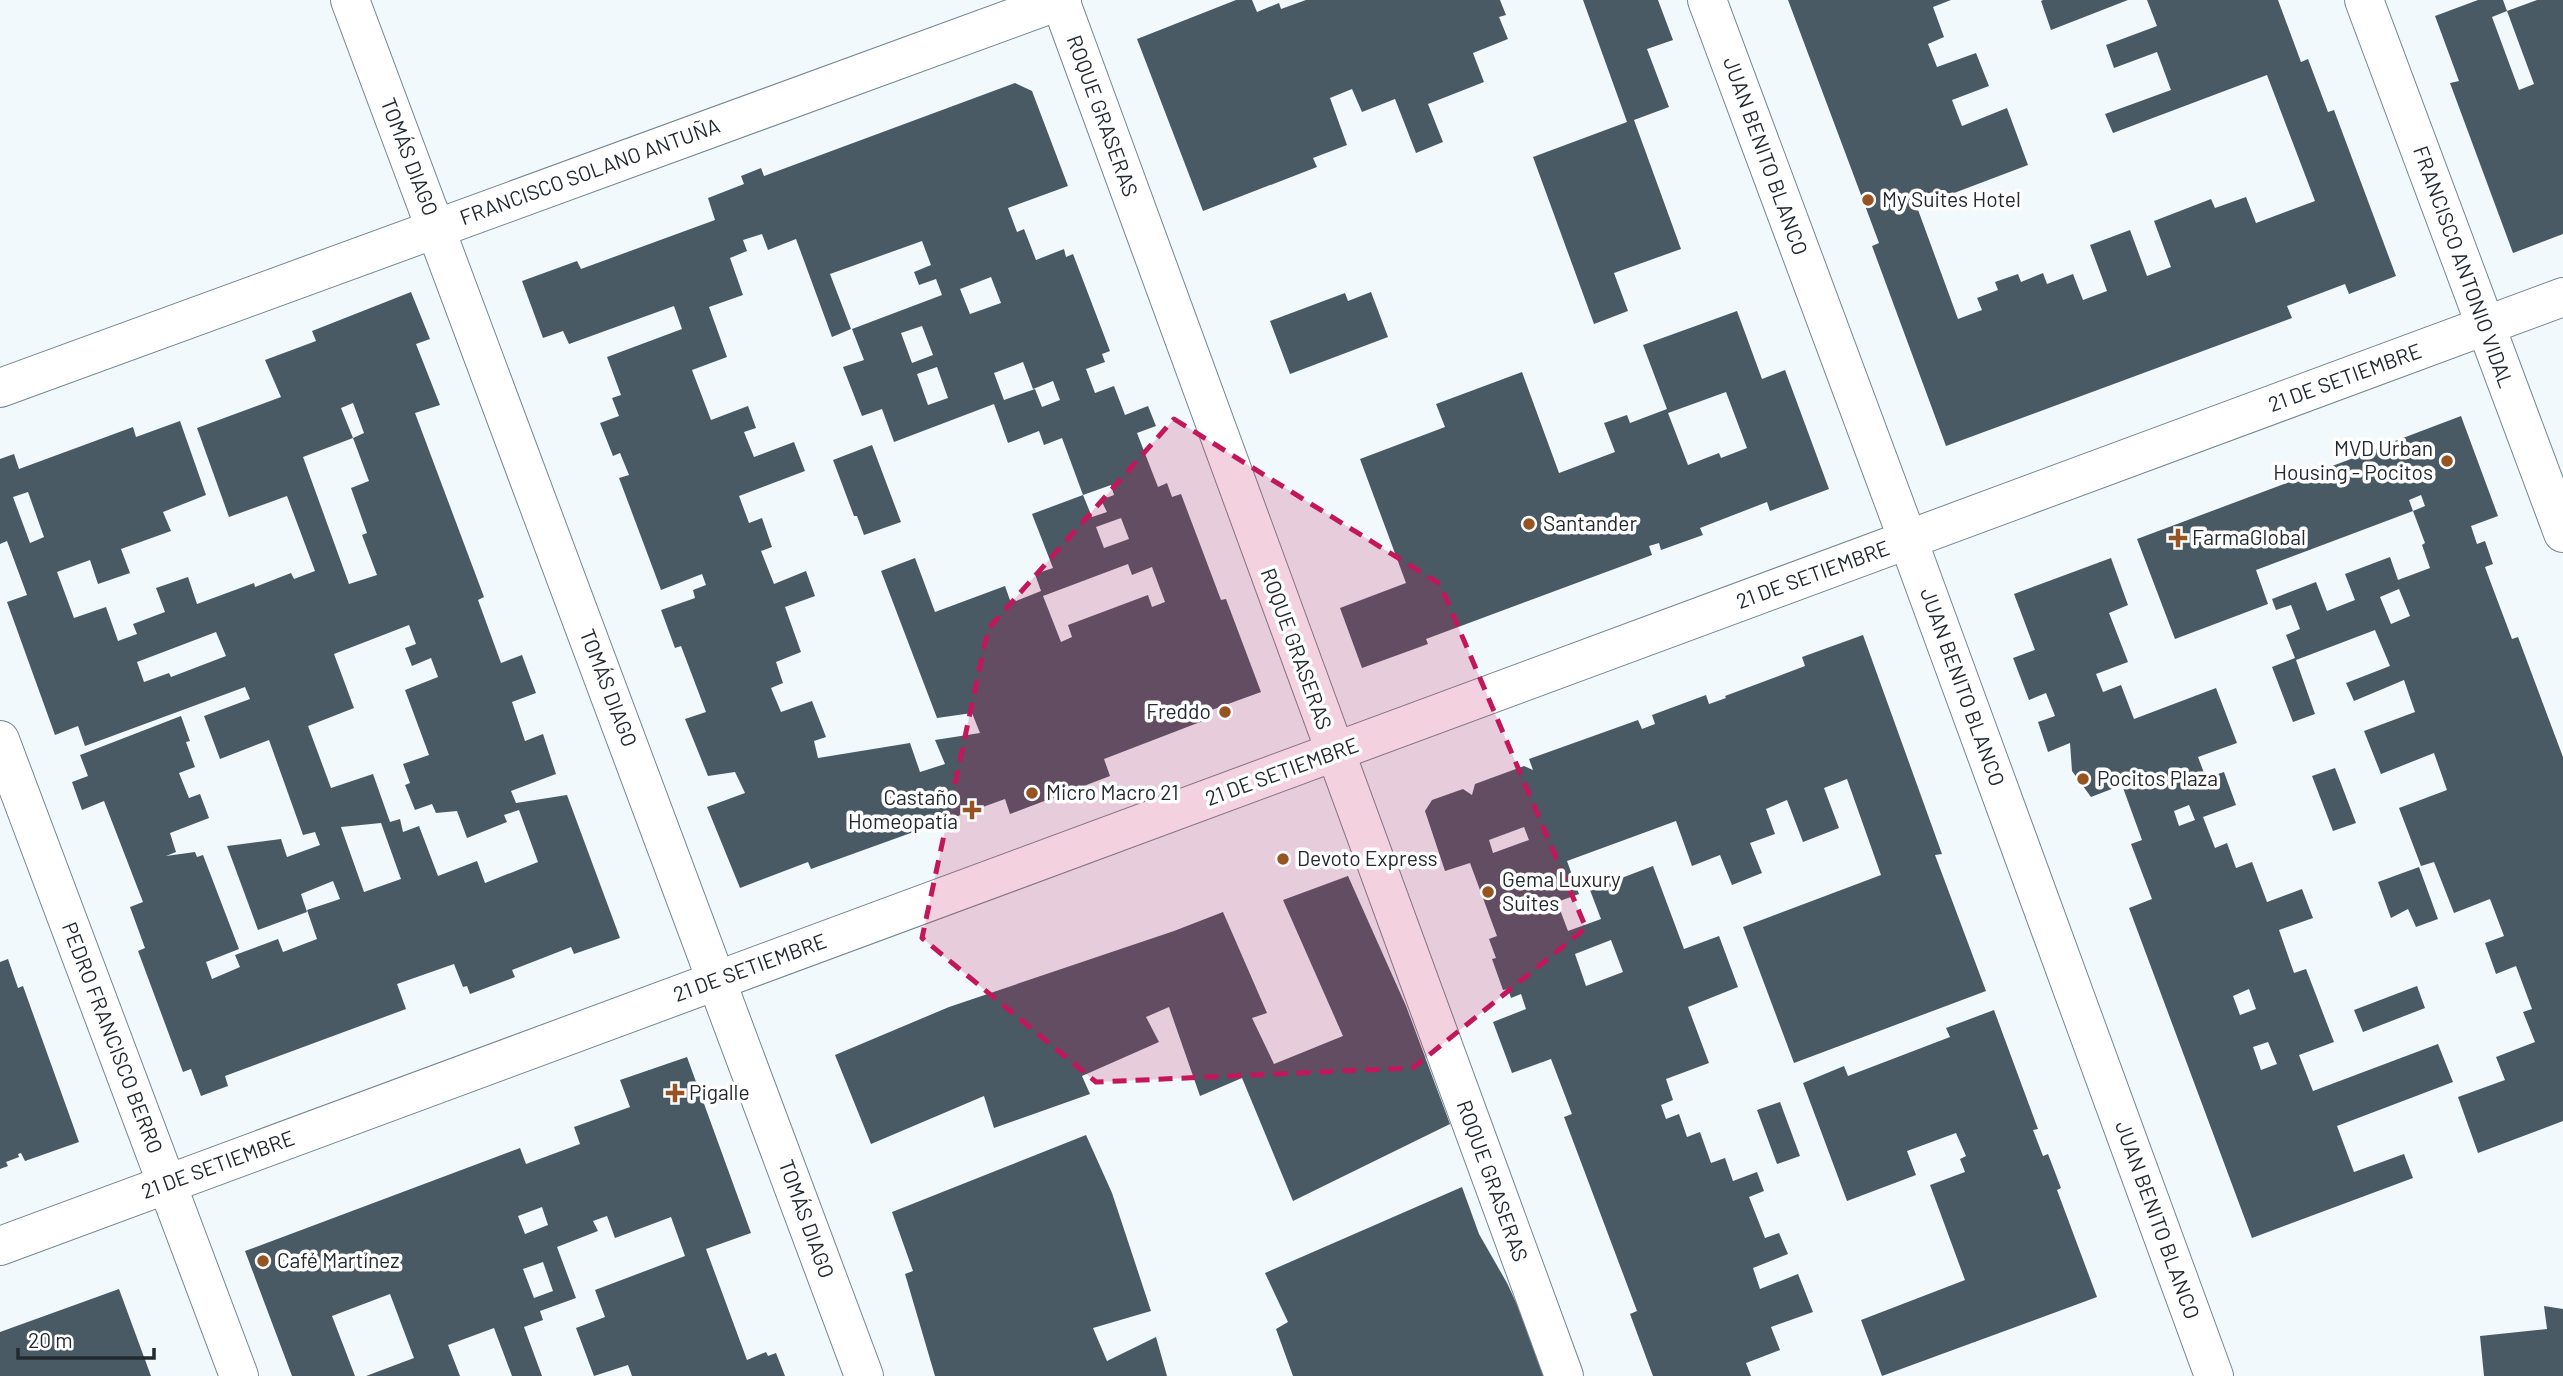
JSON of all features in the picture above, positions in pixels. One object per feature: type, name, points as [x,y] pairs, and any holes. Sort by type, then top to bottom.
[{"type":"street","name":"TOMÁS DIAGO","points":[[350,0],[864,1376]]},
{"type":"street","name":"FRANCISCO SOLANO ANTUÑA","points":[[0,388],[1061,0]]},
{"type":"street","name":"ROQUE GRASERAS","points":[[1061,0],[1564,1376]]},
{"type":"street","name":"JUAN BENITO BLANCO","points":[[1707,0],[2214,1376]]},
{"type":"street","name":"FRANCISCO ANTONIO VIDAL","points":[[2364,0],[2563,533]]},
{"type":"street","name":"21 DE SETIEMBRE","points":[[0,1246],[2563,297]]},
{"type":"street","name":"PEDRO FRANCISCO BERRO","points":[[0,740],[239,1376]]},
{"type":"highlighted area","points":[[1174,419],[1440,584],[1586,928],[1413,1068],[1096,1082],[922,938],[988,629]]},
{"type":"building","points":[[1236,0],[1252,0],[1257,12],[1279,3],[1281,9],[1306,0],[1500,0],[1506,15],[1499,17],[1508,39],[1473,53],[1484,82],[1428,104],[1443,142],[1416,153],[1395,99],[1362,112],[1352,89],[1330,98],[1347,145],[1313,158],[1317,167],[1203,211],[1137,39]]},
{"type":"building","points":[[1583,0],[1658,0],[1673,40],[1647,49],[1669,107],[1634,120],[1681,249],[1614,273],[1628,311],[1594,324],[1533,157],[1627,122]]},
{"type":"building","points":[[1788,0],[1951,0],[1933,7],[1944,37],[1928,44],[1937,67],[1976,53],[1989,86],[1952,100],[1962,126],[2007,108],[2028,165],[1917,207],[1958,319],[1982,310],[1977,298],[1998,290],[1995,282],[2018,274],[2021,282],[2043,273],[2047,284],[2073,274],[2083,300],[2107,291],[2090,245],[2130,230],[2147,276],[2171,267],[2154,221],[2211,199],[2215,208],[2246,197],[2256,223],[2315,201],[2267,75],[2113,133],[2105,114],[2171,90],[2157,52],[2114,68],[2106,45],[2157,26],[2147,0],[2278,0],[2301,62],[2308,59],[2328,112],[2334,110],[2396,276],[2349,294],[2345,284],[2287,306],[2292,318],[1946,446],[1872,246],[1879,243]]},
{"type":"building","points":[[2128,0],[2051,30],[2041,1]]},
{"type":"building","points":[[2478,0],[2503,0],[2507,11],[2537,0],[2563,0],[2563,234],[2513,253],[2450,83],[2459,81],[2435,16]],"holes":[[[2507,11],[2534,84],[2519,90],[2492,17]]]},
{"type":"building","points":[[1015,83],[1032,91],[1068,186],[1008,208],[1017,232],[1024,229],[1036,260],[1064,249],[1066,257],[1073,254],[1110,351],[1102,354],[1105,362],[1086,369],[1095,393],[1114,386],[1125,415],[1148,406],[1156,426],[1137,433],[1158,487],[1167,483],[1172,497],[1181,494],[1221,600],[1226,599],[1261,692],[1206,712],[1208,719],[1104,759],[1110,776],[1010,814],[1005,799],[811,869],[808,862],[740,888],[707,807],[745,793],[735,772],[708,776],[685,719],[706,712],[681,646],[675,648],[661,610],[695,598],[693,590],[706,585],[702,574],[661,590],[619,478],[629,475],[620,453],[613,456],[600,423],[619,416],[612,398],[621,395],[607,357],[682,329],[674,306],[569,344],[563,331],[543,338],[522,281],[577,261],[581,269],[715,220],[708,198],[744,184],[741,176],[761,168],[764,176]],"holes":[[[762,234],[768,250],[796,239],[832,337],[851,329],[830,274],[922,241],[931,265],[914,272],[919,285],[936,279],[942,295],[852,329],[864,360],[843,367],[862,416],[882,409],[894,442],[994,404],[1008,443],[1039,431],[1044,445],[1062,438],[1083,495],[1032,514],[1053,568],[1035,574],[1041,591],[1011,603],[1005,586],[935,612],[915,558],[881,571],[937,718],[972,713],[980,733],[935,740],[945,764],[920,772],[910,743],[818,758],[814,741],[826,737],[812,701],[781,712],[771,688],[783,683],[776,662],[801,652],[785,607],[815,596],[806,571],[774,584],[761,551],[772,547],[762,518],[749,523],[739,496],[805,471],[794,442],[754,457],[744,432],[756,428],[748,406],[711,420],[692,370],[727,357],[709,307],[743,295],[730,258],[747,251],[743,240]],[[991,277],[1001,303],[970,314],[960,289]],[[922,326],[933,355],[912,363],[901,333]],[[1023,362],[1033,389],[1053,381],[1060,400],[1042,407],[1035,389],[1004,400],[994,373]],[[937,367],[948,398],[928,405],[917,374]],[[1111,485],[1114,495],[1101,500],[1107,512],[1092,517],[1083,495]],[[1121,518],[1129,539],[1104,548],[1096,527]],[[1128,564],[1132,575],[1152,567],[1165,602],[1152,607],[1148,595],[1068,625],[1072,637],[1061,642],[1043,596]]]},
{"type":"building","points":[[411,292],[430,339],[416,344],[440,405],[415,413],[484,597],[478,600],[501,663],[522,655],[536,693],[512,702],[525,741],[543,734],[556,774],[511,791],[516,803],[567,795],[620,938],[574,954],[571,947],[512,970],[515,977],[470,994],[467,986],[463,987],[454,964],[397,984],[406,1009],[225,1076],[228,1086],[201,1096],[191,1069],[183,1072],[138,951],[145,948],[130,907],[143,902],[104,801],[82,810],[72,782],[88,776],[80,755],[181,716],[195,767],[179,773],[189,798],[200,794],[209,818],[170,833],[176,852],[166,856],[195,852],[197,857],[203,855],[239,949],[206,962],[212,979],[240,967],[235,955],[278,939],[283,952],[317,939],[307,910],[340,899],[333,881],[301,894],[307,912],[258,930],[227,846],[281,839],[287,857],[320,845],[315,832],[303,835],[269,740],[220,759],[204,716],[250,699],[245,687],[85,746],[78,726],[55,735],[7,602],[27,595],[7,541],[0,544],[0,459],[14,454],[19,469],[133,427],[136,437],[180,421],[206,495],[163,512],[171,531],[121,549],[130,573],[98,584],[90,560],[57,572],[74,618],[106,607],[118,641],[137,634],[133,624],[165,612],[156,588],[188,577],[197,604],[254,583],[255,587],[291,573],[294,579],[315,571],[287,496],[229,517],[197,428],[281,397],[265,360],[316,341],[312,331]],"holes":[[[353,403],[364,433],[353,438],[341,408]],[[353,438],[369,481],[351,488],[367,533],[362,535],[377,575],[349,584],[303,457]],[[28,492],[44,537],[30,543],[13,497]],[[409,625],[416,644],[405,648],[412,666],[431,658],[438,677],[405,690],[429,755],[403,764],[410,783],[405,785],[415,810],[432,804],[436,813],[457,811],[467,838],[507,822],[504,815],[519,810],[538,862],[485,883],[477,861],[438,876],[419,826],[403,832],[400,819],[390,822],[373,774],[331,788],[308,726],[354,708],[334,654]],[[216,632],[226,656],[171,677],[169,673],[144,682],[137,662]],[[381,823],[401,879],[364,892],[341,827]]]},
{"type":"building","points":[[1371,292],[1388,337],[1290,374],[1270,321],[1345,293],[1348,301]]},
{"type":"building","points":[[1737,311],[1762,379],[1785,370],[1829,489],[1770,511],[1767,502],[1700,528],[1703,535],[1661,550],[1659,543],[1649,546],[1652,555],[1426,639],[1428,644],[1362,668],[1340,608],[1406,583],[1360,459],[1445,427],[1436,404],[1522,372],[1559,473],[1615,452],[1604,423],[1627,415],[1630,423],[1667,409],[1643,345]],"holes":[[[1726,392],[1747,448],[1721,458],[1719,453],[1688,465],[1668,413]]]},
{"type":"building","points":[[2461,416],[2498,516],[2471,526],[2477,544],[2485,541],[2493,564],[2485,567],[2512,639],[2518,637],[2563,757],[2563,1121],[2478,1153],[2458,1097],[2505,1080],[2496,1057],[2535,1042],[2523,1012],[2532,1009],[2516,966],[2496,974],[2485,943],[2504,936],[2490,899],[2454,913],[2434,862],[2421,866],[2399,808],[2447,790],[2434,753],[2381,774],[2364,731],[2415,712],[2404,680],[2354,701],[2346,683],[2390,666],[2375,630],[2296,660],[2315,714],[2293,722],[2272,667],[2295,658],[2286,635],[2300,629],[2291,605],[2276,610],[2272,599],[2316,582],[2327,611],[2355,600],[2345,574],[2390,557],[2398,580],[2430,568],[2422,545],[2425,543],[2413,511],[2256,570],[2268,604],[2175,639],[2137,539],[2383,447],[2386,455],[2398,450],[2395,441]],"holes":[[[2421,495],[2425,506],[2413,511],[2409,500]],[[2399,589],[2410,616],[2391,624],[2380,597]]]},
{"type":"building","points":[[872,445],[901,522],[864,535],[833,460]]},
{"type":"building","points":[[2111,558],[2128,605],[2109,613],[2128,662],[2096,674],[2103,692],[2121,685],[2134,719],[2216,688],[2237,743],[2198,757],[2206,778],[2224,772],[2236,805],[2203,817],[2215,848],[2227,843],[2236,868],[2252,862],[2267,902],[2302,889],[2313,918],[2279,930],[2294,973],[2306,969],[2334,1042],[2299,1055],[2313,1091],[2438,1044],[2453,1082],[2337,1126],[2354,1172],[2404,1154],[2413,1178],[2252,1238],[2129,908],[2152,899],[2131,844],[2142,840],[2122,785],[2091,797],[2072,771],[2070,743],[2048,752],[2038,722],[2055,716],[2046,693],[2029,700],[2013,658],[2035,650],[2014,594]],"holes":[[[2189,805],[2195,820],[2179,826],[2174,811]],[[2249,989],[2256,1009],[2240,1015],[2233,996]],[[2268,1042],[2277,1064],[2261,1070],[2253,1047]]]},
{"type":"building","points":[[1863,635],[1942,854],[1935,855],[1986,991],[1794,1063],[1743,927],[1881,875],[1847,779],[1824,788],[1839,828],[1803,842],[1787,800],[1766,809],[1775,834],[1750,843],[1762,873],[1732,885],[1720,855],[1692,866],[1676,821],[1567,861],[1579,894],[1557,902],[1568,931],[1601,919],[1590,890],[1653,866],[1684,949],[1719,936],[1738,987],[1688,1007],[1709,1063],[1666,1079],[1673,1100],[1661,1105],[1666,1119],[1679,1114],[1687,1137],[1700,1132],[1711,1163],[1725,1158],[1733,1181],[1757,1172],[1764,1191],[1749,1197],[1765,1238],[1779,1233],[1788,1254],[1753,1268],[1760,1289],[1798,1274],[1813,1312],[1771,1327],[1780,1350],[1746,1363],[1751,1376],[1653,1376],[1630,1314],[1637,1311],[1564,1117],[1572,1114],[1551,1059],[1512,1073],[1493,1022],[1526,1009],[1521,994],[1511,998],[1508,989],[1503,990],[1492,959],[1496,958],[1489,939],[1497,936],[1470,863],[1445,871],[1425,811],[1432,800],[1463,789],[1472,795],[1475,784],[1524,766],[1533,770],[1529,759],[1638,720],[1642,729],[1655,724],[1652,715],[1706,695],[1709,704],[1805,666],[1802,657]],"holes":[[[1524,827],[1529,840],[1493,853],[1489,840]],[[1611,940],[1623,972],[1586,986],[1575,954]]]},
{"type":"building","points":[[2335,768],[2356,823],[2333,831],[2312,776]]},
{"type":"building","points":[[2419,867],[2438,919],[2416,927],[2408,909],[2391,918],[2378,882]]},
{"type":"building","points":[[1348,876],[1406,1006],[1450,1124],[1293,1201],[1242,1078],[1200,1096],[1169,1007],[1146,1017],[1159,1042],[1082,1076],[1090,1094],[994,1128],[984,1096],[871,1144],[835,1055],[949,1007],[1223,912],[1267,1013],[1252,1018],[1274,1064],[1343,1036],[1283,900]]},
{"type":"building","points":[[8,959],[18,988],[23,986],[79,1142],[25,1161],[21,1153],[18,1154],[19,1157],[6,1162],[8,1166],[0,1169],[0,962]]},
{"type":"building","points":[[2417,986],[2425,1008],[2363,1032],[2354,1010]]},
{"type":"building","points":[[1994,1010],[2038,1129],[2033,1130],[2043,1156],[2048,1154],[2061,1188],[2057,1190],[2097,1297],[1882,1376],[1861,1320],[1965,1280],[1930,1185],[1965,1172],[1960,1159],[1966,1156],[1956,1133],[1907,1151],[1916,1175],[1847,1201],[1803,1083],[1844,1066],[1848,1076],[1950,1037],[1946,1028]]},
{"type":"building","points":[[687,1057],[751,1233],[706,1249],[747,1360],[766,1352],[768,1356],[776,1353],[785,1376],[632,1376],[628,1365],[594,1376],[576,1328],[605,1317],[595,1290],[685,1256],[671,1217],[615,1238],[607,1216],[593,1221],[598,1231],[557,1247],[576,1298],[540,1311],[543,1320],[524,1327],[542,1376],[512,1376],[494,1328],[448,1345],[460,1376],[366,1376],[414,1358],[390,1294],[332,1316],[355,1376],[292,1376],[245,1251],[520,1148],[526,1164],[580,1144],[574,1127],[630,1107],[620,1080]],"holes":[[[542,1207],[548,1225],[525,1234],[518,1216]],[[543,1262],[553,1291],[534,1298],[523,1269]]]},
{"type":"building","points":[[1780,1102],[1800,1156],[1777,1164],[1757,1110]]},
{"type":"building","points":[[1086,1135],[1112,1193],[1151,1311],[1093,1328],[1107,1361],[1156,1337],[1167,1376],[935,1376],[905,1274],[913,1271],[892,1212]]},
{"type":"building","points":[[1462,1187],[1479,1234],[1507,1283],[1550,1376],[1293,1376],[1276,1329],[1288,1322],[1265,1273]]},
{"type":"building","points":[[119,1289],[151,1376],[0,1376],[0,1332]]},
{"type":"building","points":[[2544,1306],[2563,1309],[2563,1376],[2484,1376],[2480,1336],[2547,1329]]},
{"type":"place","name":"My Suites Hotel","points":[[1868,200]]},
{"type":"place","name":"MVD Urban Housing - Pocitos","points":[[2447,461]]},
{"type":"place","name":"Santander","points":[[1529,524]]},
{"type":"place","name":"FarmaGlobal","points":[[2178,538]]},
{"type":"place","name":"Freddo","points":[[1225,712]]},
{"type":"place","name":"Pocitos Plaza","points":[[2083,779]]},
{"type":"place","name":"Micro Macro 21","points":[[1032,793]]},
{"type":"place","name":"Castaño Homeopatía","points":[[972,810]]},
{"type":"place","name":"Devoto Express","points":[[1283,859]]},
{"type":"place","name":"Gema Luxury Suites","points":[[1488,892]]},
{"type":"place","name":"Pigalle","points":[[675,1093]]},
{"type":"place","name":"Café Martínez","points":[[263,1261]]}]
